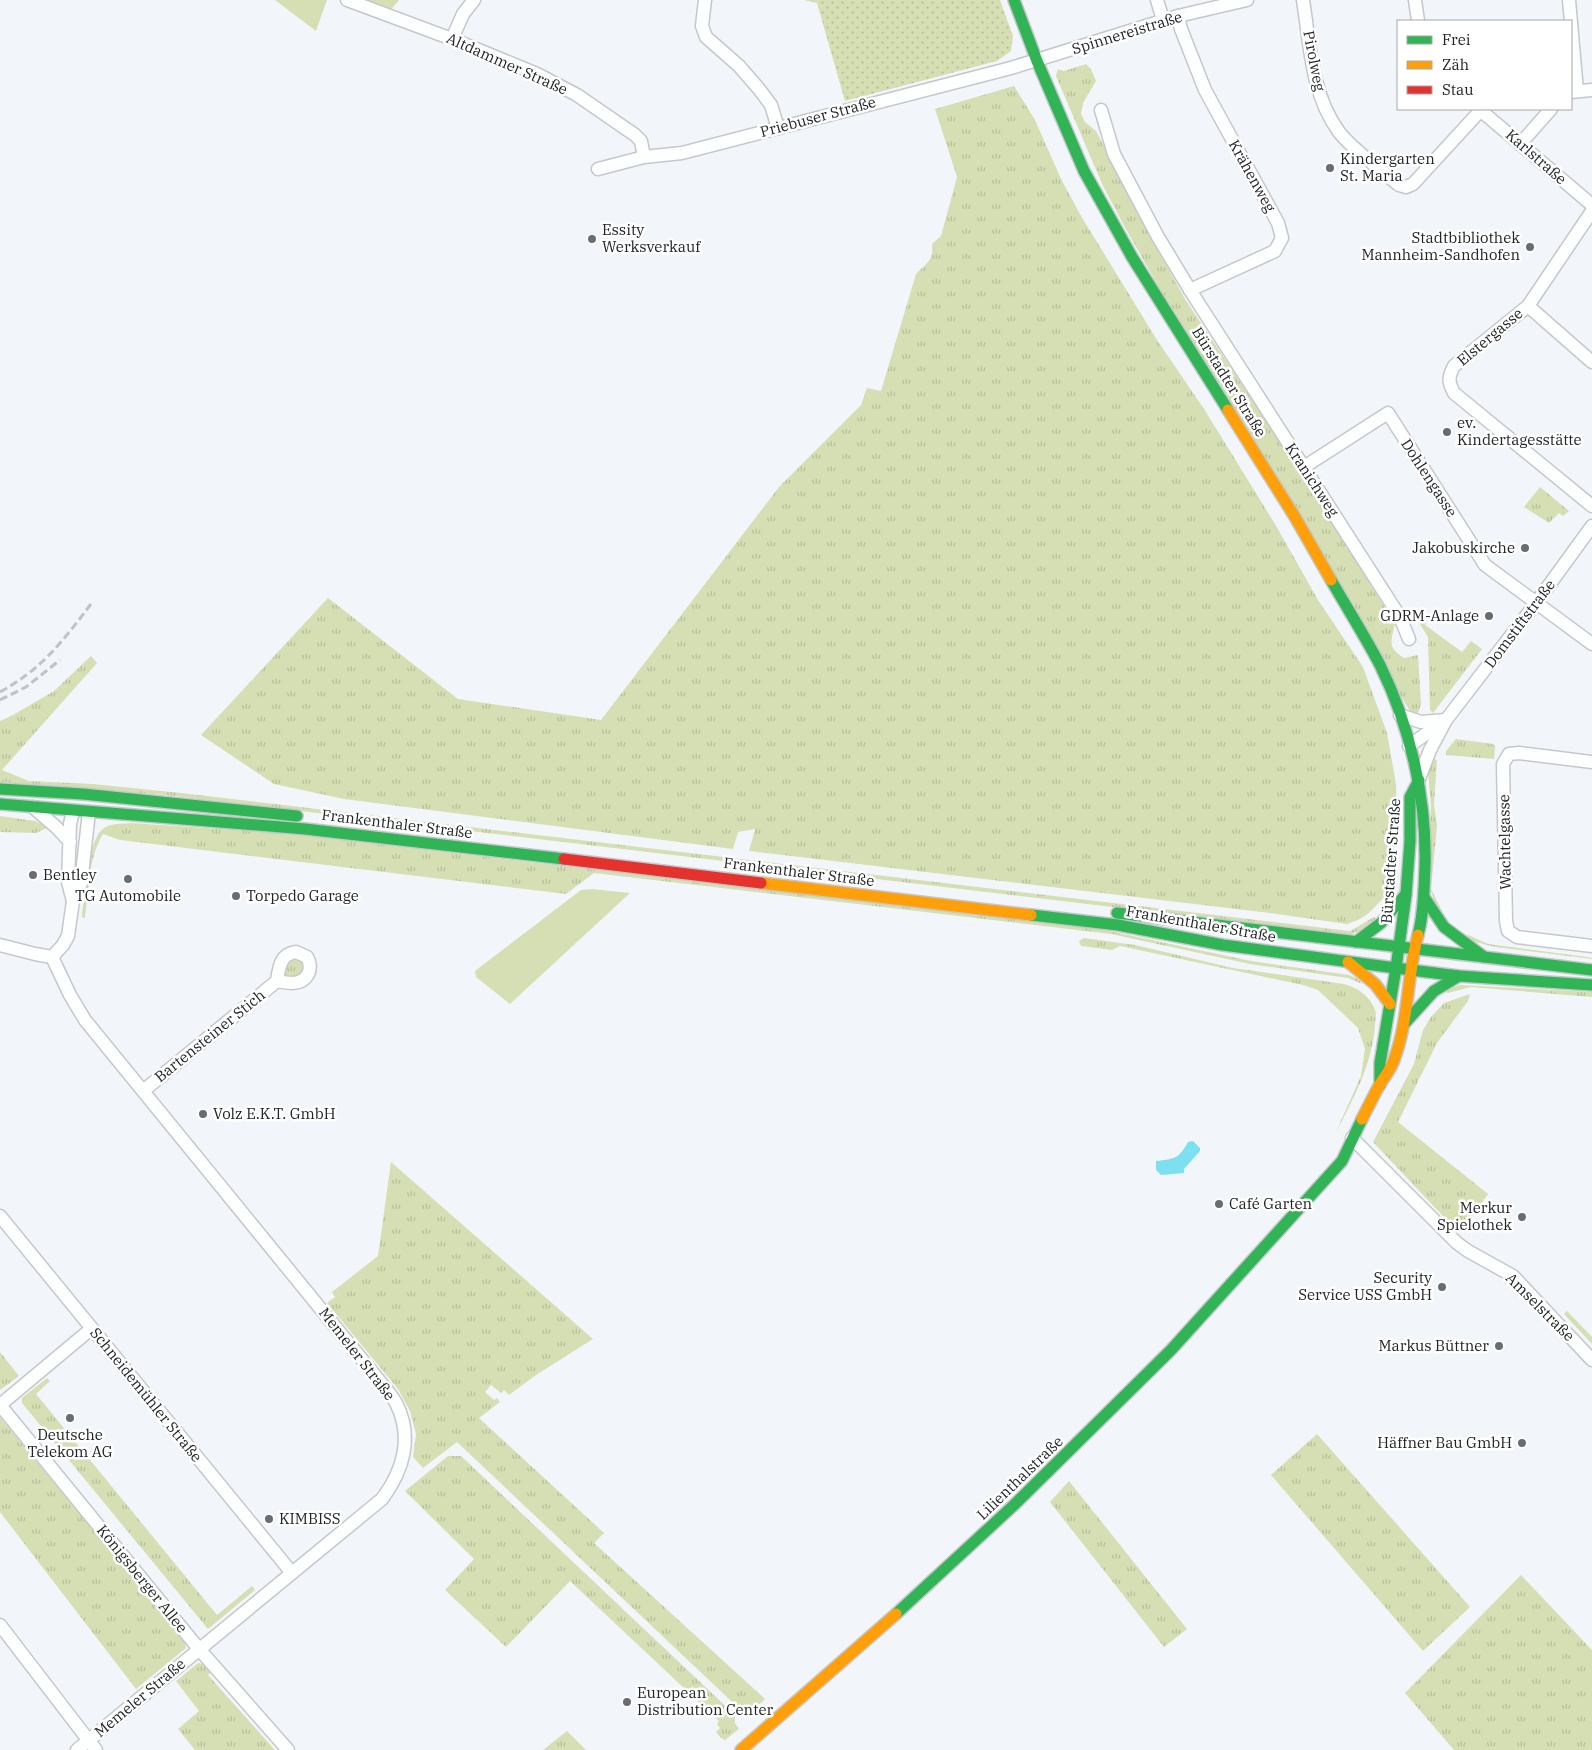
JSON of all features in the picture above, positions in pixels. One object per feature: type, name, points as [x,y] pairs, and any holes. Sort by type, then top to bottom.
[{"type":"main road","name":"Bürstadter Straße","points":[[1014,0],[1068,136],[1089,179],[1132,256],[1295,517],[1380,666],[1392,691],[1419,779],[1426,839],[1424,897],[1411,970]]},
{"type":"main road","name":"Bürstadter Straße","points":[[1396,968],[1406,894],[1410,841],[1410,797],[1419,779]]},
{"type":"main road","name":"Frankenthaler Straße","points":[[0,789],[84,794],[304,817]]},
{"type":"main road","points":[[73,811],[84,794]]},
{"type":"main road","points":[[84,794],[89,812]]},
{"type":"main road","name":"Frankenthaler Straße","points":[[0,804],[293,828],[1099,922],[1223,945],[1459,976],[1592,985]]},
{"type":"main road","points":[[1356,942],[1380,923],[1406,894]]},
{"type":"main road","points":[[1424,897],[1444,926],[1484,957]]},
{"type":"main road","name":"Frankenthaler Straße","points":[[1109,912],[1592,970]]},
{"type":"main road","points":[[1348,962],[1375,984],[1390,1004]]},
{"type":"main road","name":"Lilienthalstraße","points":[[1380,1085],[1380,1063],[1396,968]]},
{"type":"main road","name":"Lilienthalstraße","points":[[741,1750],[933,1582],[1037,1484],[1170,1350],[1342,1162],[1352,1138],[1380,1085],[1390,1071],[1396,1055],[1403,1024],[1411,970]]},
{"type":"main road","points":[[1403,1024],[1434,991],[1459,976]]},
{"type":"street","name":"Altdammer Straße","points":[[347,0],[537,74],[577,95],[635,135],[641,142],[644,157]]},
{"type":"street","points":[[452,40],[463,14],[474,0]]},
{"type":"street","points":[[705,0],[702,26],[706,37],[749,76],[771,104],[778,128]]},
{"type":"street","points":[[1157,0],[1163,20]]},
{"type":"street","name":"Spinnereistraße","points":[[1037,61],[1163,20],[1247,0]]},
{"type":"street","name":"Pirolweg","points":[[1303,0],[1315,78],[1330,118],[1340,133],[1399,185],[1406,187],[1413,184],[1480,110]]},
{"type":"street","points":[[1415,0],[1418,20]]},
{"type":"street","points":[[1569,0],[1570,20]]},
{"type":"street","name":"Krähenweg","points":[[1178,16],[1181,29],[1205,90],[1278,223],[1282,238],[1275,251],[1190,290]]},
{"type":"street","points":[[1572,55],[1574,92],[1592,90]]},
{"type":"street","name":"Priebuser Straße","points":[[598,169],[644,157],[682,153],[1037,61]]},
{"type":"street","name":"Kranichweg","points":[[1102,110],[1114,154],[1158,237],[1400,617],[1409,639]]},
{"type":"street","name":"Karlstraße","points":[[1480,110],[1592,205]]},
{"type":"street","points":[[1520,144],[1550,110]]},
{"type":"street","name":"Elstergasse","points":[[1592,211],[1528,306],[1454,366],[1449,376],[1449,385],[1454,393],[1592,506]]},
{"type":"street","points":[[1528,306],[1592,362]]},
{"type":"street","name":"Dohlengasse","points":[[1304,467],[1388,413],[1486,565],[1592,644]]},
{"type":"street","name":"Domstiftstraße","points":[[1446,720],[1536,603],[1592,526]]},
{"type":"street","points":[[1400,715],[1421,722],[1446,720]]},
{"type":"street","points":[[1409,746],[1446,720]]},
{"type":"street","points":[[1419,779],[1430,750],[1446,720]]},
{"type":"street","name":"Wachtelgasse","points":[[1592,762],[1519,753],[1509,754],[1503,764],[1506,921],[1508,931],[1517,937],[1592,946]]},
{"type":"street","points":[[33,807],[56,826],[70,842]]},
{"type":"street","points":[[73,811],[68,882],[73,901]]},
{"type":"street","points":[[0,945],[52,957],[63,945],[68,936],[73,901],[80,883],[89,812]]},
{"type":"street","name":"Memeler Straße","points":[[52,957],[66,988],[85,1020],[396,1402],[403,1419],[406,1437],[404,1456],[399,1474],[392,1487],[382,1499],[199,1649],[92,1745],[77,1750]]},
{"type":"street","name":"Bartensteiner Stich","points":[[143,1091],[277,981]]},
{"type":"street","name":"Amselstraße","points":[[1352,1138],[1457,1243],[1517,1280],[1592,1360]]},
{"type":"street","name":"Schneidemühler Straße","points":[[0,1216],[292,1573]]},
{"type":"street","points":[[0,1405],[91,1329]]},
{"type":"street","name":"Königsberger Allee","points":[[0,1405],[199,1649],[288,1750]]},
{"type":"street","points":[[0,1625],[92,1745]]},
{"type":"green space","points":[[275,0],[327,0],[316,31]]},
{"type":"green space","points":[[358,0],[399,0],[389,12]]},
{"type":"green space","points":[[804,0],[1000,0],[1013,36],[1011,51],[997,61],[845,101],[817,3]]},
{"type":"green space","points":[[1086,64],[1091,69],[1096,81],[1083,103],[1081,114],[1085,122],[1096,131],[1138,214],[1185,299],[1307,482],[1395,624],[1392,644],[1395,651],[1404,658],[1418,655],[1421,704],[1417,716],[1411,713],[1160,289],[1103,186],[1056,76],[1058,69],[1064,71]]},
{"type":"green space","points":[[1014,86],[1035,120],[1061,179],[1081,216],[1157,340],[1204,409],[1275,524],[1318,600],[1363,667],[1387,733],[1396,784],[1397,819],[1387,894],[1369,913],[1347,924],[1270,913],[749,851],[755,829],[738,832],[733,849],[344,799],[274,784],[201,735],[328,598],[458,699],[601,720],[779,487],[861,405],[867,388],[881,391],[916,274],[931,258],[932,244],[941,236],[957,177],[935,109]]},
{"type":"green space","points":[[1540,487],[1569,511],[1563,516],[1559,513],[1549,523],[1524,507]]},
{"type":"green space","points":[[1419,616],[1427,621],[1425,625],[1462,652],[1471,641],[1482,649],[1433,713],[1430,710],[1428,637],[1416,618]]},
{"type":"green space","points":[[91,656],[97,663],[2,770],[29,781],[93,784],[181,793],[1350,931],[1374,917],[1376,919],[1364,929],[1349,935],[166,795],[0,782],[0,721],[54,691]]},
{"type":"green space","points":[[1456,739],[1493,744],[1495,746],[1494,759],[1446,755],[1446,751]]},
{"type":"green space","points":[[1431,758],[1437,760],[1434,804],[1437,826],[1431,889],[1443,913],[1438,912],[1427,878],[1431,806],[1428,770]]},
{"type":"green space","points":[[0,816],[35,821],[49,827],[36,833],[0,832]]},
{"type":"green space","points":[[132,823],[292,834],[1100,929],[1251,961],[1349,975],[1358,979],[1362,984],[1348,978],[1250,964],[1111,934],[594,873],[566,894],[120,840],[103,834],[94,853],[85,918],[82,917],[88,867],[95,841],[101,831],[108,826]]},
{"type":"green space","points":[[592,889],[630,893],[510,1004],[476,977],[475,971],[581,890]]},
{"type":"green space","points":[[1466,934],[1488,944],[1592,959],[1495,947],[1472,941]]},
{"type":"green space","points":[[1084,938],[1135,945],[1233,968],[1344,984],[1363,993],[1376,1012],[1373,1040],[1361,1082],[1335,1134],[1361,1076],[1365,1049],[1358,1028],[1318,990],[1303,985],[1120,946],[1112,950],[1081,946],[1079,941]]},
{"type":"green space","points":[[294,958],[302,962],[304,970],[300,975],[285,976],[286,966]]},
{"type":"green space","points":[[1460,985],[1592,992],[1592,997],[1471,987],[1448,993],[1443,991]]},
{"type":"green space","points":[[1470,994],[1468,1001],[1437,1043],[1398,1122],[1488,1194],[1458,1232],[1373,1142],[1414,1064],[1423,1030],[1431,1017],[1444,1003]]},
{"type":"green space","points":[[391,1162],[593,1339],[536,1375],[509,1395],[504,1390],[501,1393],[491,1385],[485,1392],[494,1400],[497,1398],[500,1402],[479,1418],[604,1533],[594,1543],[765,1699],[747,1716],[457,1442],[423,1468],[413,1457],[416,1434],[410,1411],[398,1389],[327,1303],[335,1297],[332,1292],[378,1256]]},
{"type":"green space","points":[[1567,1311],[1592,1337],[1592,1344],[1564,1314]]},
{"type":"green space","points":[[0,1352],[19,1376],[0,1390]]},
{"type":"green space","points":[[47,1378],[50,1381],[36,1394],[217,1615],[252,1586],[255,1590],[208,1629],[22,1403],[22,1398]]},
{"type":"green space","points":[[0,1417],[185,1642],[186,1648],[136,1689],[0,1512]]},
{"type":"green space","points":[[1317,1434],[1470,1607],[1423,1651],[1271,1475]]},
{"type":"green space","points":[[448,1456],[461,1456],[735,1715],[735,1723],[739,1729],[725,1740],[721,1738],[716,1732],[720,1728],[717,1724],[719,1721],[570,1581],[506,1647],[445,1590],[474,1559],[405,1491]]},
{"type":"green space","points":[[1069,1481],[1187,1629],[1164,1647],[1050,1502]]},
{"type":"green space","points":[[1521,1575],[1592,1650],[1592,1750],[1454,1750],[1405,1693]]},
{"type":"green space","points":[[198,1663],[203,1664],[211,1672],[208,1675],[275,1750],[195,1750],[178,1729],[199,1711],[176,1681]]},
{"type":"green space","points":[[567,1731],[586,1750],[543,1750]]},
{"type":"water","points":[[1193,1141],[1200,1148],[1200,1151],[1184,1169],[1184,1173],[1161,1175],[1156,1170],[1156,1161],[1167,1160],[1179,1155],[1188,1142]]},
{"type":"railway","points":[[0,692],[40,664],[61,642],[91,604]]},
{"type":"railway","points":[[0,700],[26,687],[60,660]]},
{"type":"traffic: fast","points":[[1014,0],[1037,61],[1084,171],[1132,257],[1228,410]]},
{"type":"traffic: fast","points":[[1331,580],[1380,665],[1391,688],[1408,738],[1420,789],[1425,841],[1423,901],[1418,935]]},
{"type":"traffic: fast","points":[[1380,1085],[1380,1063],[1406,895],[1410,841],[1410,797],[1419,780]]},
{"type":"traffic: fast","points":[[0,789],[83,794],[297,816]]},
{"type":"traffic: fast","points":[[0,804],[305,829],[564,859]]},
{"type":"traffic: fast","points":[[1356,942],[1381,923],[1405,895]]},
{"type":"traffic: fast","points":[[1424,897],[1444,927],[1484,957]]},
{"type":"traffic: fast","points":[[1117,913],[1592,970]]},
{"type":"traffic: fast","points":[[1031,915],[1118,925],[1223,945],[1459,976],[1592,985]]},
{"type":"traffic: fast","points":[[1404,1024],[1434,991],[1459,976]]},
{"type":"traffic: fast","points":[[896,1614],[1014,1505],[1171,1350],[1342,1161],[1362,1119]]},
{"type":"traffic: slow","points":[[1228,410],[1295,517],[1331,580]]},
{"type":"traffic: slow","points":[[761,883],[1031,915]]},
{"type":"traffic: slow","points":[[1362,1119],[1392,1065],[1400,1042],[1418,935]]},
{"type":"traffic: slow","points":[[1348,962],[1375,984],[1390,1004]]},
{"type":"traffic: slow","points":[[741,1750],[896,1614]]},
{"type":"traffic: jam","points":[[564,859],[761,883]]},
{"type":"place","name":"Kindergarten St. Maria","points":[[1330,168]]},
{"type":"place","name":"Essity Werksverkauf","points":[[592,239]]},
{"type":"place","name":"Stadtbibliothek Mannheim-Sandhofen","points":[[1530,247]]},
{"type":"place","name":"ev. Kindertagesstätte","points":[[1447,432]]},
{"type":"place","name":"Jakobuskirche","points":[[1525,548]]},
{"type":"place","name":"GDRM-Anlage","points":[[1489,616]]},
{"type":"place","name":"Bentley","points":[[33,875]]},
{"type":"place","name":"TG Automobile","points":[[128,879]]},
{"type":"place","name":"Torpedo Garage","points":[[236,896]]},
{"type":"place","name":"Volz E.K.T. GmbH","points":[[203,1114]]},
{"type":"place","name":"Café Garten","points":[[1219,1204]]},
{"type":"place","name":"Merkur Spielothek","points":[[1522,1217]]},
{"type":"place","name":"Security Service USS GmbH","points":[[1442,1287]]},
{"type":"place","name":"Markus Büttner","points":[[1499,1346]]},
{"type":"place","name":"Deutsche Telekom AG","points":[[70,1418]]},
{"type":"place","name":"Häffner Bau GmbH","points":[[1522,1443]]},
{"type":"place","name":"KIMBISS","points":[[269,1519]]},
{"type":"place","name":"European Distribution Center","points":[[627,1702]]}]
